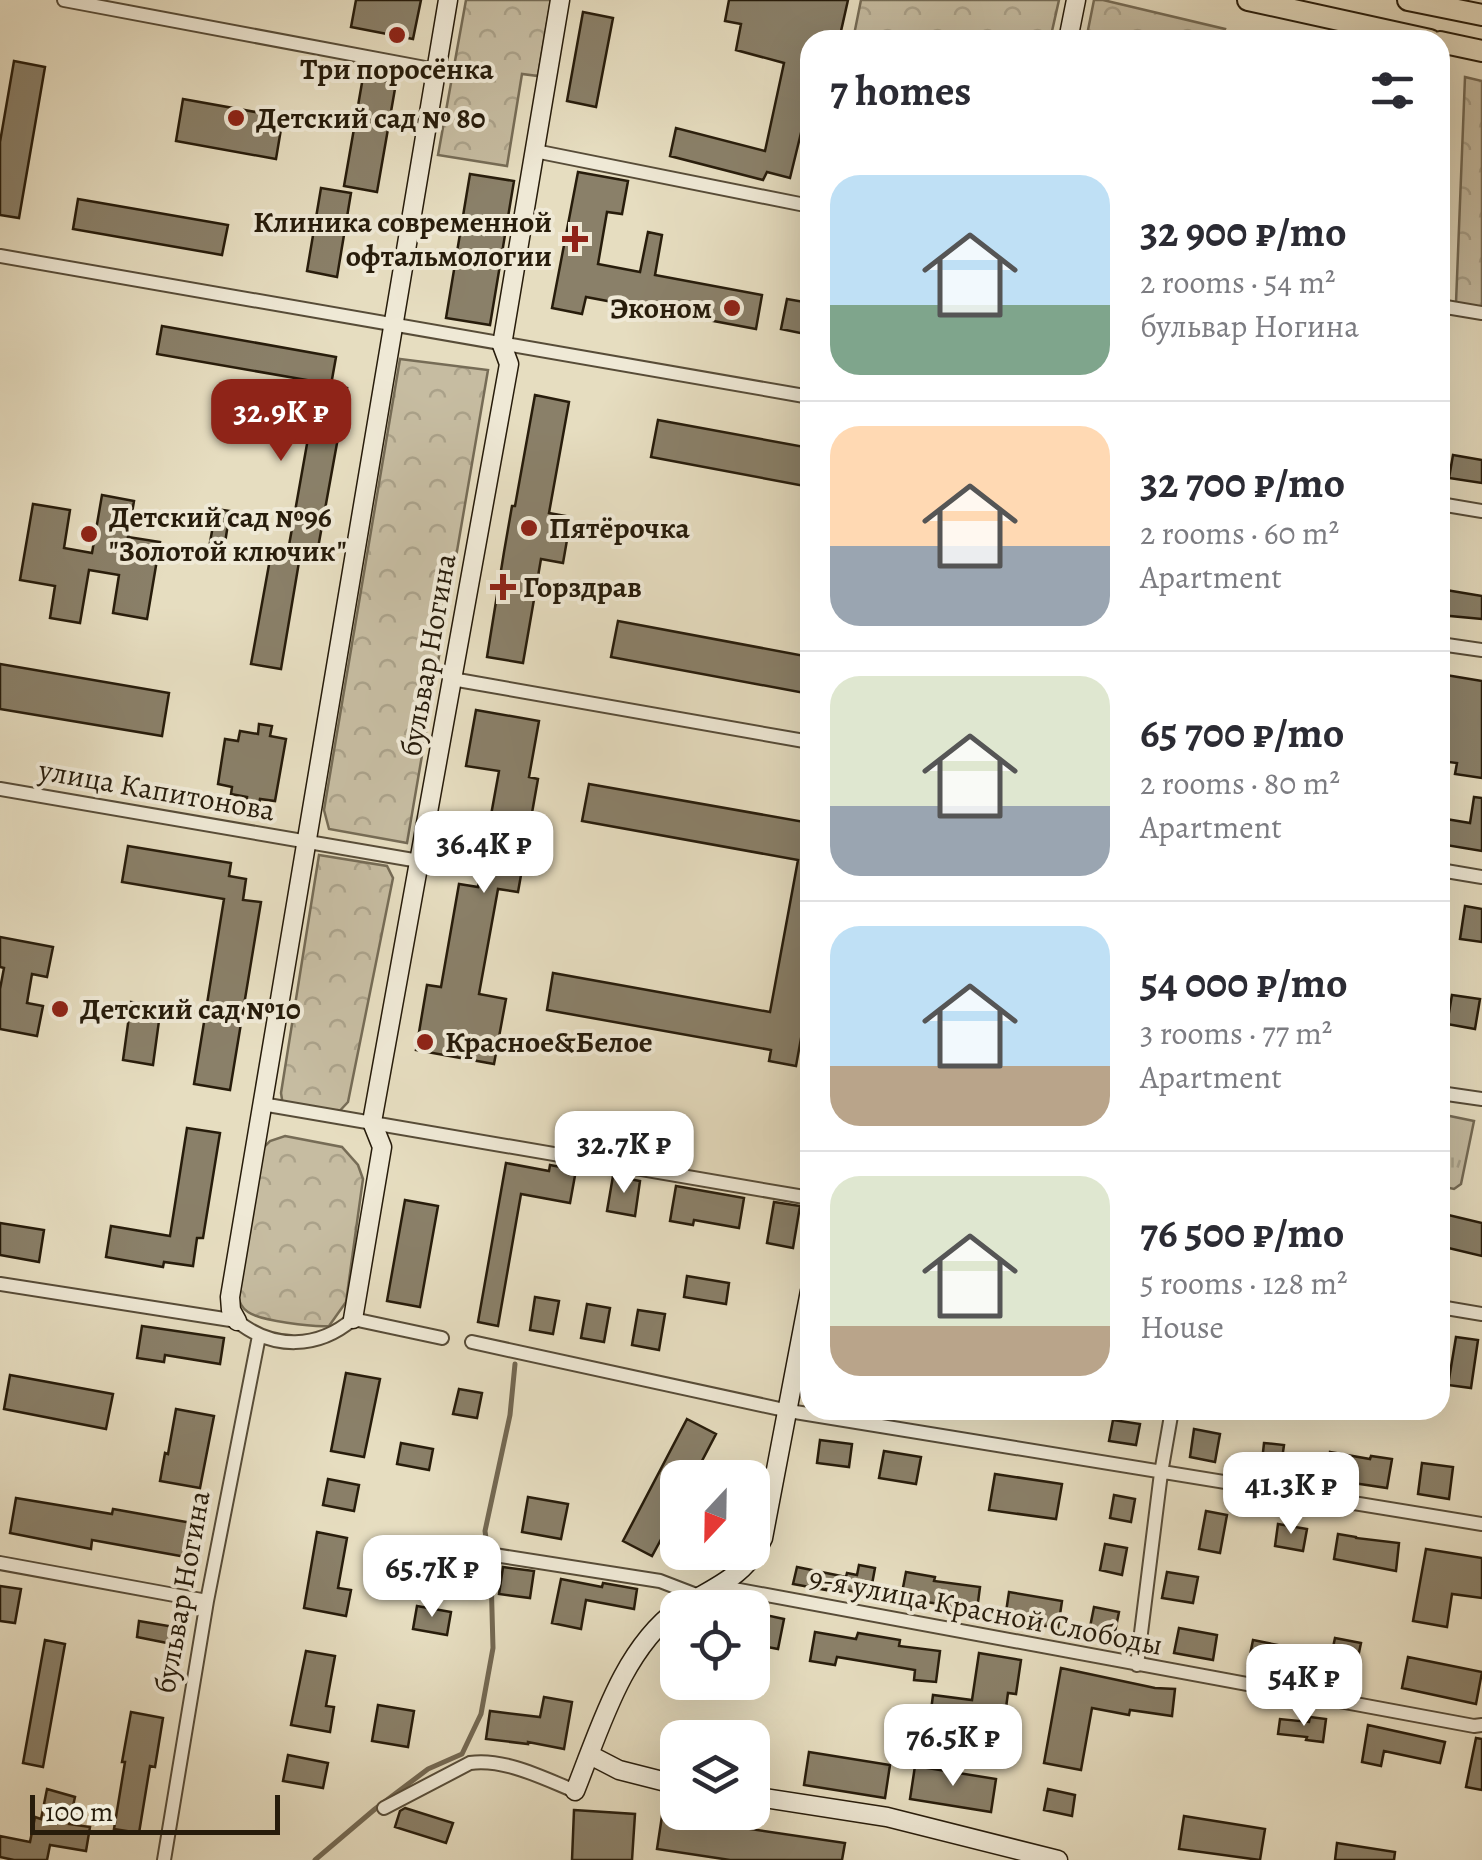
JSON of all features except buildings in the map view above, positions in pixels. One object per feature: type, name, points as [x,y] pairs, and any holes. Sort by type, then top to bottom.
[{"type":"main road","points":[[1248,0],[1384,30]]},
{"type":"main road","points":[[1408,0],[1482,16]]},
{"type":"main road","points":[[1450,44],[1482,51]]},
{"type":"street","points":[[64,0],[436,70]]},
{"type":"street","points":[[442,1338],[353,1319],[336,1332],[308,1342],[287,1343],[259,1336],[238,1321],[230,1310],[230,1298],[448,0]]},
{"type":"street","name":"бульвар Ногина","points":[[353,1319],[382,1147],[372,1122],[509,364],[502,345],[560,0]]},
{"type":"street","points":[[1070,30],[1076,0]]},
{"type":"street","points":[[535,151],[800,204]]},
{"type":"street","points":[[0,256],[800,394]]},
{"type":"street","points":[[1450,308],[1482,313]]},
{"type":"street","points":[[1450,506],[1482,511]]},
{"type":"street","points":[[1450,645],[1482,650]]},
{"type":"street","points":[[452,679],[800,740]]},
{"type":"street","name":"улица Капитонова","points":[[0,789],[419,861]]},
{"type":"street","points":[[1450,872],[1482,877]]},
{"type":"street","points":[[1450,1094],[1482,1099]]},
{"type":"street","points":[[262,1104],[800,1196]]},
{"type":"street","points":[[0,1284],[238,1321]]},
{"type":"street","points":[[1450,1309],[1482,1314]]},
{"type":"street","name":"бульвар Ногина","points":[[164,1860],[207,1601],[259,1336]]},
{"type":"street","points":[[472,1342],[800,1414]]},
{"type":"street","points":[[709,1590],[742,1570],[763,1538],[800,1349]]},
{"type":"street","points":[[838,1420],[1482,1524]]},
{"type":"street","points":[[1137,1664],[1170,1420]]},
{"type":"street","points":[[488,1554],[660,1581],[683,1590]]},
{"type":"street","points":[[0,1564],[207,1601]]},
{"type":"street","name":"9-я улица Красной Слободы","points":[[716,1586],[1482,1725]]},
{"type":"street","points":[[384,1808],[470,1763],[485,1761],[534,1774],[574,1791],[622,1677],[660,1624]]},
{"type":"street","points":[[590,1755],[619,1770],[660,1780]]},
{"type":"street","points":[[770,1799],[887,1817],[1058,1860]]},
{"type":"green space","points":[[466,0],[551,0],[538,76],[522,74],[507,166],[438,155]]},
{"type":"green space","points":[[861,0],[1059,0],[1052,30],[855,30]]},
{"type":"green space","points":[[1094,0],[1225,29],[1225,30],[1088,30]]},
{"type":"green space","points":[[1465,77],[1482,81],[1482,307],[1456,303]]},
{"type":"green space","points":[[400,359],[488,370],[407,843],[329,829],[324,810]]},
{"type":"green space","points":[[319,855],[387,866],[393,878],[348,1102],[334,1117],[283,1106],[281,1093]]},
{"type":"green space","points":[[1450,1116],[1474,1121],[1461,1184],[1450,1188]]},
{"type":"green space","points":[[285,1136],[342,1147],[358,1165],[363,1179],[346,1302],[329,1326],[287,1323],[255,1315],[243,1308],[236,1291],[264,1147]]},
{"type":"waterway","points":[[315,1860],[428,1769],[462,1754],[481,1714],[493,1648],[491,1574],[485,1531],[510,1415],[515,1364]]},
{"type":"place","name":"Три поросёнка","points":[[397,35]]},
{"type":"place","name":"Детский сад № 80","points":[[236,118]]},
{"type":"place","name":"Клиника современной офтальмологии","points":[[575,239]]},
{"type":"place","name":"Эконом","points":[[732,308]]},
{"type":"place","name":"Пятёрочка","points":[[529,528]]},
{"type":"place","name":"Детский сад №96 \"Золотой ключик\"","points":[[89,534]]},
{"type":"place","name":"Горздрав","points":[[503,587]]},
{"type":"place","name":"Детский сад №10","points":[[60,1009]]},
{"type":"place","name":"Красное&Белое","points":[[425,1042]]}]
